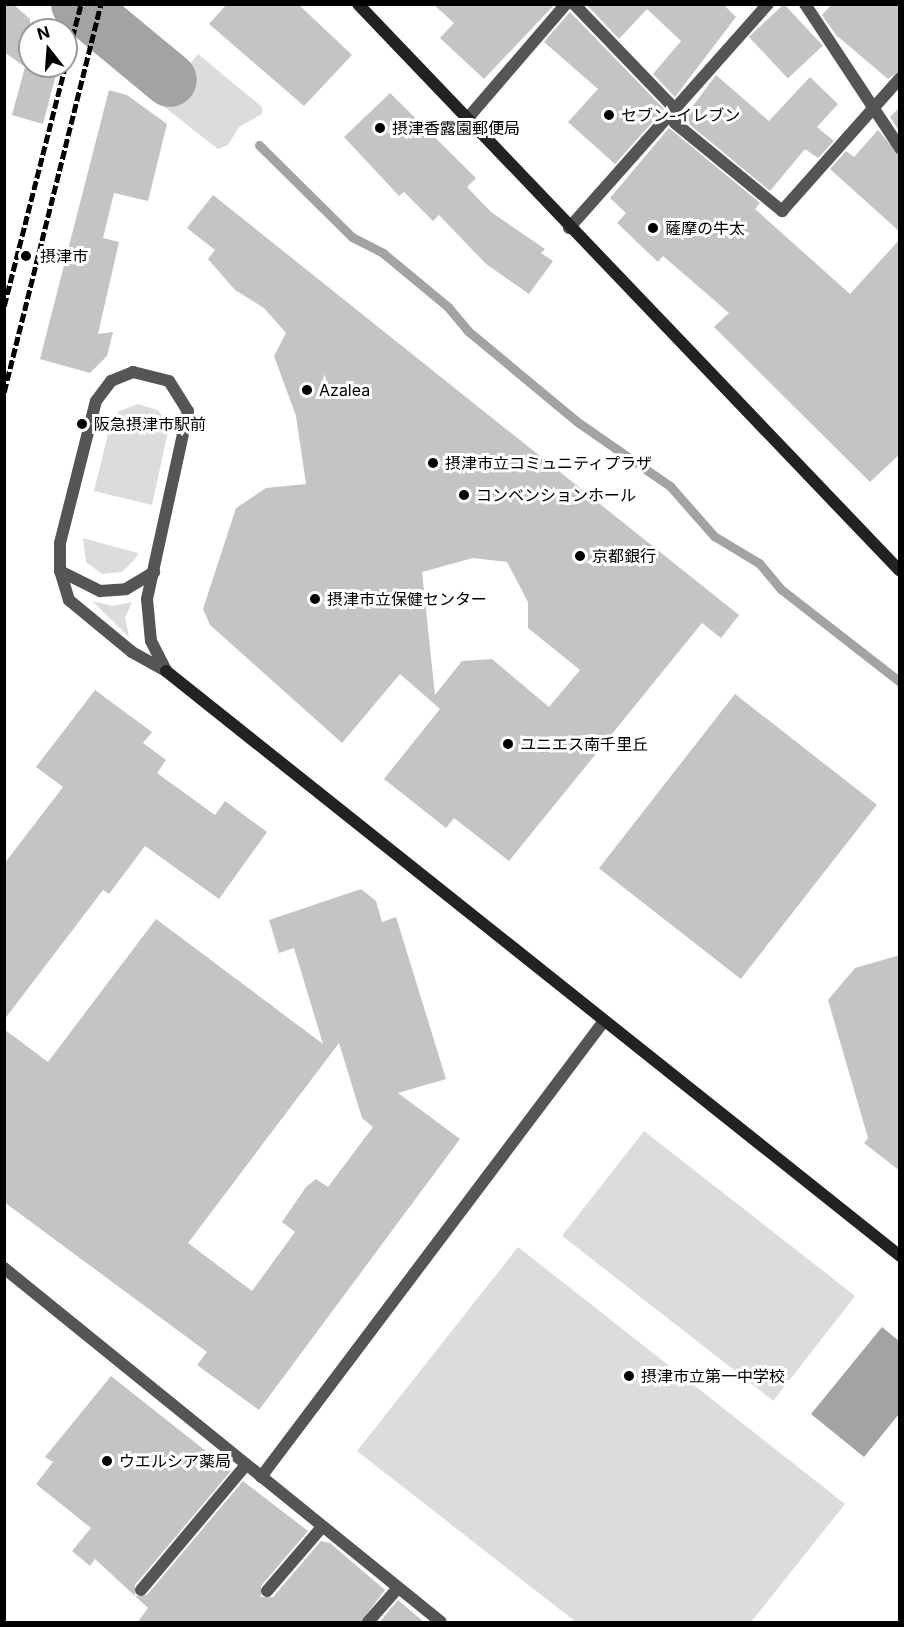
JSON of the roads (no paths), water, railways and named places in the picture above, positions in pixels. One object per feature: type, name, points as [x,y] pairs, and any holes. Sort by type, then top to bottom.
[{"type":"street","points":[[467,119],[566,4]]},
{"type":"street","points":[[574,4],[673,107],[675,123],[782,211],[900,78]]},
{"type":"street","points":[[569,228],[673,107],[768,4]]},
{"type":"street","points":[[805,4],[900,148]]},
{"type":"street","points":[[363,6],[569,228],[900,571]]},
{"type":"street","points":[[166,671],[146,618],[154,572],[189,423],[178,389],[146,372],[111,381],[96,401],[60,543],[60,571],[69,600],[132,652],[166,671],[900,1256]]},
{"type":"street","points":[[60,571],[100,591],[126,589],[154,572]]},
{"type":"street","points":[[261,1477],[604,1021]]},
{"type":"street","points":[[4,1268],[441,1623]]},
{"type":"street","points":[[141,1590],[246,1465]]},
{"type":"street","points":[[267,1592],[322,1527]]},
{"type":"street","points":[[368,1623],[398,1588]]},
{"type":"waterway","points":[[78,4],[170,80]]},
{"type":"waterway","points":[[259,145],[352,237],[383,253],[448,307],[468,331],[579,423],[670,486],[714,536],[759,563],[782,590],[900,682]]},
{"type":"railway","points":[[77,18],[81,4]]},
{"type":"railway","points":[[4,392],[101,4]]},
{"type":"railway","points":[[4,306],[62,78]]},
{"type":"place","name":"セブン-イレブン","points":[[609,115]]},
{"type":"place","name":"摂津香露園郵便局","points":[[380,128]]},
{"type":"place","name":"薩摩の牛太","points":[[653,228]]},
{"type":"place","name":"摂津市","points":[[26,256]]},
{"type":"place","name":"Azalea","points":[[307,390]]},
{"type":"place","name":"阪急摂津市駅前","points":[[82,424]]},
{"type":"place","name":"摂津市立コミュニティプラザ","points":[[433,463]]},
{"type":"place","name":"コンベンションホール","points":[[464,495]]},
{"type":"place","name":"京都銀行","points":[[580,556]]},
{"type":"place","name":"摂津市立保健センター","points":[[315,599]]},
{"type":"place","name":"ユニエス南千里丘","points":[[508,744]]},
{"type":"place","name":"摂津市立第一中学校","points":[[629,1376]]},
{"type":"place","name":"ウエルシア薬局","points":[[107,1461]]}]
